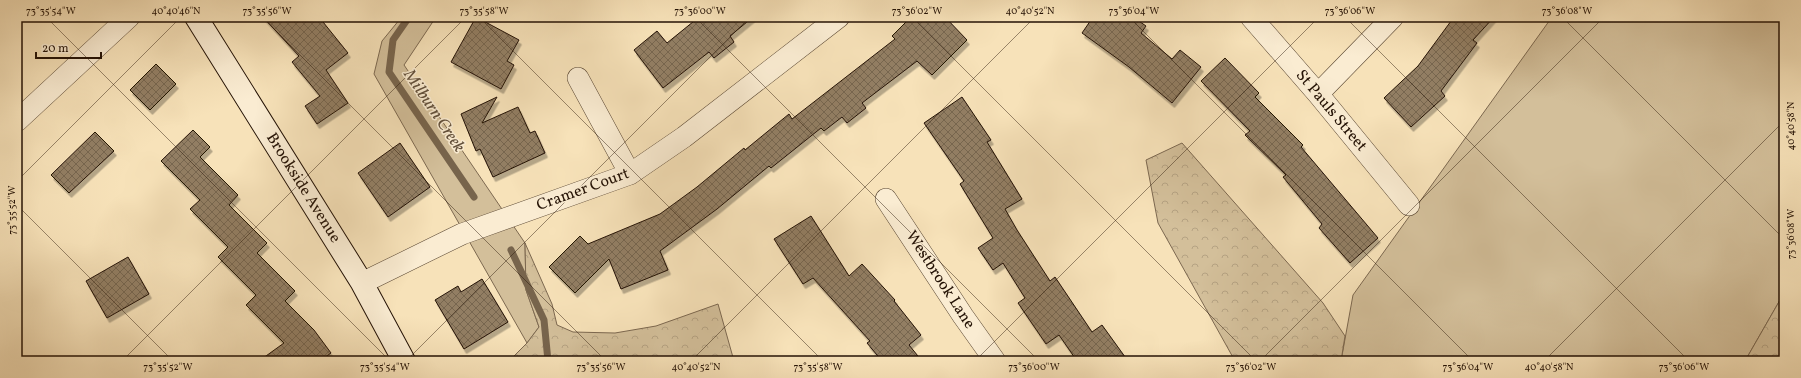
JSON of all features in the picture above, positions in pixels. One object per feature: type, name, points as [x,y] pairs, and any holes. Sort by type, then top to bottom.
[{"type":"main road","name":"Brookside Avenue","points":[[196,17],[362,283],[404,361]]},
{"type":"street","points":[[17,121],[129,17]]},
{"type":"street","name":"Cramer Court","points":[[362,283],[462,234],[630,174],[684,137],[839,17]]},
{"type":"street","name":"St Pauls Street","points":[[1251,17],[1318,94],[1409,205]]},
{"type":"street","points":[[1318,94],[1393,17]]},
{"type":"street","points":[[578,78],[630,174]]},
{"type":"street","name":"Westbrook Lane","points":[[886,199],[963,316],[995,361]]},
{"type":"green space","points":[[399,17],[436,17],[404,65],[525,243],[526,290],[539,327],[527,343],[374,74],[382,41],[400,19]]},
{"type":"green space","points":[[1552,17],[1784,17],[1784,293],[1745,361],[1341,361],[1353,295]]},
{"type":"green space","points":[[1182,143],[1323,303],[1345,336],[1341,361],[1235,361],[1158,223],[1146,160]]},
{"type":"green space","points":[[525,243],[552,304],[557,325],[573,332],[615,333],[656,326],[718,304],[734,361],[509,361],[527,343],[539,327],[526,290]]},
{"type":"green space","points":[[1784,293],[1784,361],[1745,361]]},
{"type":"building","points":[[263,17],[319,17],[348,53],[326,70],[348,103],[317,124],[305,106],[320,96],[292,62],[299,56]]},
{"type":"building","points":[[476,17],[519,40],[507,61],[514,65],[501,89],[451,62]]},
{"type":"building","points":[[699,17],[753,17],[730,36],[734,42],[714,58],[709,52],[663,88],[634,50],[657,31],[667,43]]},
{"type":"building","points":[[911,17],[945,17],[967,40],[932,75],[917,61],[862,103],[866,108],[847,123],[842,117],[824,131],[821,128],[771,168],[769,166],[717,209],[660,251],[668,270],[621,289],[609,259],[575,293],[549,267],[580,236],[588,244],[660,214],[697,187],[744,148],[745,150],[789,114],[792,119],[895,39],[892,36]]},
{"type":"building","points":[[1093,17],[1133,17],[1146,26],[1141,33],[1172,59],[1180,50],[1201,67],[1172,103],[1129,67],[1082,33]]},
{"type":"building","points":[[1454,17],[1494,17],[1473,40],[1477,43],[1441,91],[1445,96],[1411,127],[1384,98],[1418,66]]},
{"type":"building","points":[[1225,58],[1259,93],[1255,97],[1303,145],[1301,147],[1378,238],[1350,263],[1319,228],[1322,224],[1283,177],[1286,175],[1245,135],[1250,131],[1201,81]]},
{"type":"building","points":[[156,64],[176,84],[150,110],[130,90]]},
{"type":"building","points":[[497,97],[482,123],[518,107],[530,133],[535,131],[545,153],[493,177],[480,149],[476,151],[461,114]]},
{"type":"building","points":[[962,97],[991,140],[987,142],[1022,199],[1005,209],[1017,230],[1050,281],[1055,277],[1092,332],[1102,325],[1128,361],[1077,361],[1059,335],[1046,344],[1018,303],[1025,298],[1003,263],[993,270],[978,248],[993,238],[960,184],[964,181],[924,123]]},
{"type":"building","points":[[193,130],[210,147],[200,157],[238,195],[229,205],[267,243],[257,253],[295,291],[285,301],[314,330],[331,353],[320,361],[259,361],[284,343],[246,305],[256,295],[218,257],[228,247],[190,209],[200,200],[161,161]]},
{"type":"building","points":[[95,132],[114,151],[69,193],[51,175]]},
{"type":"building","points":[[400,143],[430,187],[388,217],[358,173]]},
{"type":"building","points":[[811,216],[849,276],[862,264],[895,300],[894,301],[921,335],[909,345],[922,361],[882,361],[867,343],[870,341],[813,278],[803,284],[774,239]]},
{"type":"building","points":[[128,257],[149,294],[107,318],[86,281]]},
{"type":"building","points":[[482,279],[508,322],[464,349],[435,300],[458,286],[461,292]]},
{"type":"waterway","name":"Milburn Creek","points":[[409,17],[393,40],[389,72],[474,197]]},
{"type":"waterway","name":"Milburn Creek","points":[[511,250],[544,320],[548,361]]}]
